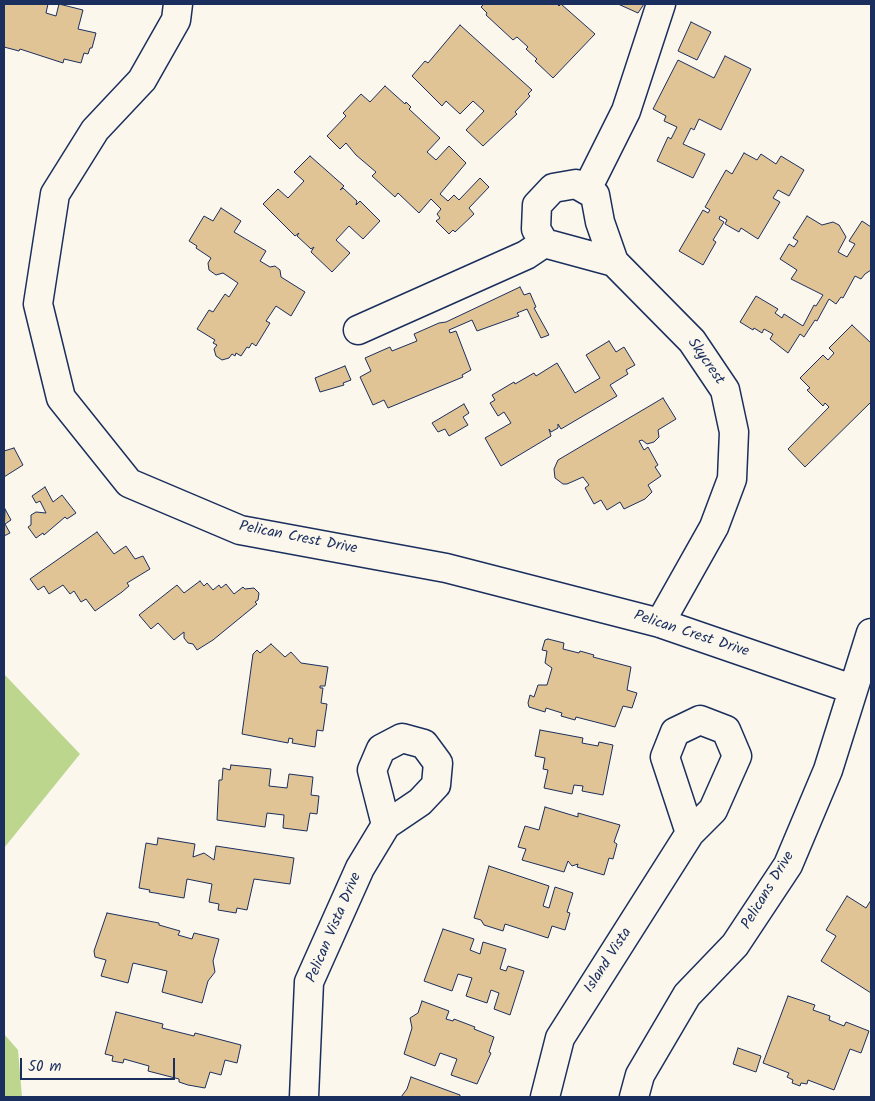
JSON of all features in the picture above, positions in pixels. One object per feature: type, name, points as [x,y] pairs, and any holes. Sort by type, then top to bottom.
[{"type":"street","name":"Pelican Crest Drive","points":[[178,4],[176,20],[142,80],[95,130],[55,194],[38,304],[61,398],[128,483],[240,530],[446,568],[660,623],[852,690]]},
{"type":"street","points":[[614,262],[544,243],[536,229],[537,206],[553,188],[576,184],[587,189],[626,111],[661,4]]},
{"type":"street","name":"Skycrest","points":[[587,189],[594,194],[600,222],[614,262],[692,341],[725,390],[734,432],[732,479],[714,527],[660,623]]},
{"type":"street","points":[[358,330],[526,254],[544,243]]},
{"type":"street","name":"Pelicans Drive","points":[[634,1097],[640,1075],[687,995],[735,945],[788,865],[828,770],[871,633]]},
{"type":"street","name":"Pelican Vista Drive","points":[[304,1097],[309,982],[360,868],[386,826]]},
{"type":"street","name":"Island Vista","points":[[545,1097],[560,1038],[690,833]]},
{"type":"green space","points":[[4,674],[80,754],[4,848]]},
{"type":"green space","points":[[4,1034],[18,1050],[22,1097],[4,1097]]},
{"type":"building","points":[[4,4],[48,4],[46,13],[56,16],[59,4],[83,10],[78,29],[96,33],[92,48],[90,48],[88,54],[84,53],[81,63],[64,59],[63,63],[20,49],[19,51],[4,47]]},
{"type":"building","points":[[484,4],[557,4],[559,6],[561,4],[595,34],[553,78],[535,61],[537,59],[526,49],[528,47],[517,37],[513,40],[486,15],[487,13],[481,7]]},
{"type":"building","points":[[618,4],[644,4],[638,13]]},
{"type":"building","points":[[691,22],[711,32],[697,60],[678,51]]},
{"type":"building","points":[[460,25],[532,90],[528,94],[530,96],[515,112],[517,114],[483,146],[466,130],[484,111],[473,101],[460,114],[446,101],[442,106],[412,76],[425,61],[428,63]]},
{"type":"building","points":[[725,56],[751,69],[721,130],[699,119],[694,130],[691,128],[683,144],[705,154],[693,178],[657,161],[668,137],[671,139],[677,127],[664,121],[666,116],[653,109],[678,60],[714,78]]},
{"type":"building","points":[[385,86],[405,104],[406,102],[411,107],[409,109],[440,138],[427,152],[436,160],[449,146],[466,163],[440,194],[448,201],[454,195],[459,200],[480,178],[489,187],[469,208],[474,214],[455,232],[453,230],[449,234],[436,221],[440,218],[437,214],[441,209],[431,199],[419,213],[398,193],[395,197],[372,176],[376,172],[356,155],[346,143],[340,149],[327,136],[346,116],[343,113],[361,94],[370,102]]},
{"type":"building","points":[[744,153],[757,160],[761,154],[776,164],[781,156],[804,170],[789,196],[778,190],[773,198],[780,202],[758,239],[741,228],[739,232],[725,224],[727,220],[720,216],[719,219],[724,222],[713,240],[716,242],[703,265],[679,251],[703,210],[708,213],[710,210],[705,207],[726,170],[732,174]]},
{"type":"building","points":[[310,156],[344,186],[340,190],[343,188],[357,201],[356,205],[360,201],[380,221],[363,239],[349,226],[336,240],[350,253],[332,272],[311,252],[314,247],[311,249],[297,236],[299,233],[295,236],[263,204],[278,189],[288,198],[304,181],[294,172]]},
{"type":"building","points":[[221,208],[241,221],[234,232],[266,251],[260,261],[270,267],[275,266],[280,270],[281,277],[305,292],[291,316],[276,306],[266,321],[270,323],[256,346],[252,343],[241,356],[236,353],[235,356],[232,354],[229,358],[222,360],[216,356],[214,349],[217,345],[213,343],[215,340],[197,329],[209,310],[213,312],[225,294],[229,297],[238,283],[223,273],[216,275],[209,270],[208,263],[211,258],[189,241],[204,216],[213,221]]},
{"type":"building","points":[[807,216],[822,225],[833,222],[839,225],[846,237],[838,252],[847,257],[855,244],[849,241],[862,221],[871,227],[871,270],[861,279],[855,276],[843,298],[841,297],[836,304],[829,299],[817,321],[815,320],[804,337],[800,334],[788,353],[770,339],[773,334],[764,329],[762,333],[754,328],[753,330],[740,322],[756,296],[778,309],[775,313],[782,318],[784,314],[803,326],[814,305],[816,306],[823,295],[791,279],[797,270],[780,259],[789,244],[794,247],[798,241],[793,238]]},
{"type":"building","points":[[520,287],[524,295],[530,293],[536,307],[534,308],[549,335],[541,338],[527,309],[517,313],[519,316],[477,331],[472,320],[449,330],[450,333],[456,331],[471,370],[462,375],[463,377],[388,408],[384,400],[373,405],[360,377],[371,371],[365,358],[390,347],[392,351],[417,341],[414,334],[439,323],[446,322]]},
{"type":"building","points":[[852,325],[871,343],[871,402],[805,467],[788,449],[829,407],[825,403],[823,406],[807,390],[810,388],[800,378],[823,355],[828,360],[834,353],[829,348]]},
{"type":"building","points":[[609,341],[616,352],[624,347],[635,365],[626,370],[628,374],[610,385],[617,396],[561,429],[558,424],[558,428],[551,432],[549,429],[551,436],[501,466],[485,438],[511,423],[504,412],[498,416],[490,403],[495,400],[492,395],[534,373],[536,376],[557,363],[575,393],[600,378],[586,355]]},
{"type":"building","points":[[345,366],[351,380],[343,383],[344,385],[320,392],[315,378]]},
{"type":"building","points":[[663,398],[676,419],[658,430],[659,437],[654,442],[647,444],[642,440],[639,441],[644,450],[648,447],[658,465],[655,467],[661,476],[648,485],[652,492],[645,499],[624,509],[620,502],[607,510],[601,500],[594,504],[585,488],[589,485],[583,477],[567,484],[563,484],[555,478],[554,469],[558,460]]},
{"type":"building","points":[[464,404],[469,413],[463,417],[468,425],[449,436],[445,429],[438,432],[432,423]]},
{"type":"building","points":[[14,448],[23,465],[4,477],[4,451]]},
{"type":"building","points":[[45,487],[53,502],[62,495],[76,513],[67,519],[65,517],[44,535],[43,533],[36,538],[28,527],[31,525],[31,515],[36,512],[46,513],[40,501],[36,503],[32,496]]},
{"type":"building","points":[[5,509],[11,520],[5,524],[10,533],[4,536]]},
{"type":"building","points":[[97,532],[114,554],[126,546],[135,559],[143,556],[150,569],[127,583],[129,586],[95,611],[86,599],[81,602],[74,591],[70,594],[63,585],[49,594],[44,586],[38,590],[30,579]]},
{"type":"building","points":[[200,581],[204,586],[207,583],[213,590],[219,585],[221,588],[226,584],[234,594],[243,587],[245,589],[254,588],[259,593],[258,600],[255,602],[257,604],[213,640],[197,650],[193,644],[188,643],[184,638],[184,632],[174,640],[158,623],[151,629],[139,615],[177,585],[184,593]]},
{"type":"building","points":[[545,640],[564,643],[563,649],[579,653],[580,651],[594,655],[593,657],[631,667],[627,690],[637,693],[632,708],[623,706],[615,727],[576,717],[575,720],[561,716],[562,713],[546,708],[545,712],[529,707],[530,695],[534,697],[538,685],[547,685],[552,668],[545,663],[547,651],[542,650]]},
{"type":"building","points":[[271,644],[285,657],[291,652],[301,663],[328,667],[325,686],[320,686],[320,688],[323,688],[321,703],[327,704],[323,731],[317,730],[315,747],[292,743],[293,739],[289,738],[288,743],[242,734],[253,654],[257,650],[260,653]]},
{"type":"building","points":[[540,730],[583,738],[582,743],[598,746],[599,742],[613,745],[603,795],[582,791],[583,786],[574,785],[572,794],[544,788],[548,770],[543,769],[545,758],[535,756]]},
{"type":"building","points":[[231,765],[271,769],[269,786],[287,788],[289,774],[313,777],[311,795],[319,796],[317,814],[310,813],[307,831],[283,828],[284,815],[267,813],[265,827],[217,820],[219,780],[222,780],[223,768],[230,770]]},
{"type":"building","points":[[545,807],[578,817],[578,813],[620,825],[614,842],[617,844],[613,859],[609,858],[604,875],[577,867],[578,864],[572,866],[568,861],[564,872],[522,860],[526,849],[518,847],[525,826],[539,830]]},
{"type":"building","points":[[158,838],[195,844],[193,857],[204,853],[214,860],[216,846],[294,858],[290,884],[254,879],[247,910],[237,908],[236,913],[218,910],[219,904],[209,902],[212,884],[187,879],[184,898],[149,892],[150,890],[139,888],[146,843],[157,845]]},
{"type":"building","points":[[489,866],[549,886],[543,906],[549,908],[555,887],[573,893],[567,912],[570,913],[565,930],[552,926],[548,938],[505,924],[503,931],[484,925],[481,920],[474,918]]},
{"type":"building","points":[[847,896],[866,908],[871,900],[871,993],[821,961],[836,936],[826,930]]},
{"type":"building","points":[[107,913],[159,923],[159,925],[180,931],[178,935],[192,939],[194,933],[219,939],[213,961],[215,972],[208,981],[202,1003],[162,992],[167,971],[133,963],[128,983],[101,976],[106,960],[95,957],[94,951]]},
{"type":"building","points":[[443,929],[474,939],[470,950],[480,954],[483,942],[506,949],[500,969],[506,971],[508,966],[524,971],[510,1015],[494,1009],[499,993],[491,990],[487,1003],[466,996],[472,978],[458,974],[452,991],[424,981]]},
{"type":"building","points":[[788,996],[815,1005],[813,1010],[830,1016],[829,1020],[844,1026],[846,1022],[869,1031],[861,1053],[850,1049],[834,1090],[808,1080],[807,1084],[801,1083],[800,1086],[792,1083],[793,1080],[787,1077],[789,1073],[763,1063]]},
{"type":"building","points":[[422,1001],[449,1011],[446,1019],[453,1021],[454,1019],[494,1037],[489,1052],[491,1053],[477,1084],[451,1075],[457,1059],[440,1053],[435,1066],[404,1054],[412,1028],[410,1018],[418,1013]]},
{"type":"building","points":[[116,1012],[163,1024],[162,1028],[194,1036],[195,1033],[241,1045],[237,1063],[225,1060],[221,1075],[210,1072],[205,1088],[188,1085],[179,1082],[179,1079],[148,1071],[149,1066],[124,1059],[123,1063],[112,1061],[113,1056],[105,1054]]},
{"type":"building","points":[[738,1048],[761,1056],[756,1072],[733,1064]]},
{"type":"building","points":[[411,1077],[460,1095],[460,1097],[401,1097],[407,1089]]}]
